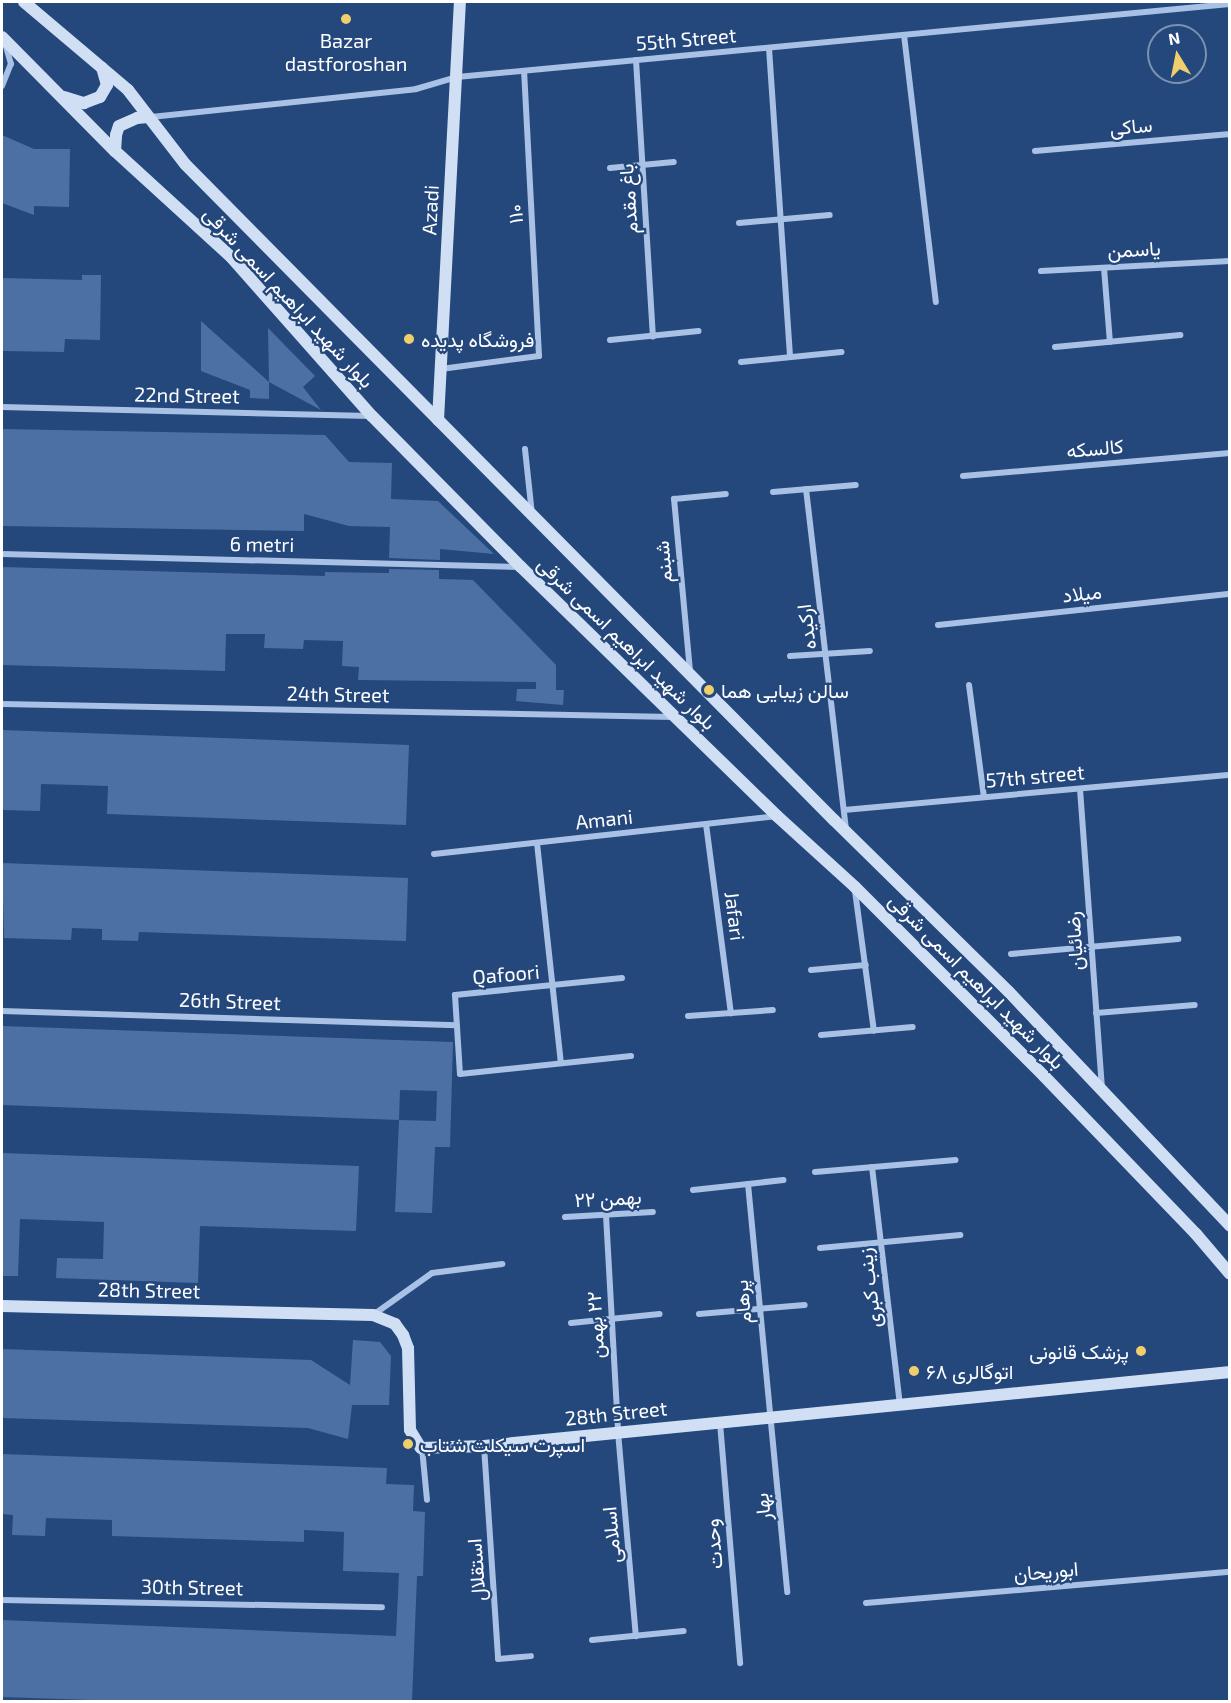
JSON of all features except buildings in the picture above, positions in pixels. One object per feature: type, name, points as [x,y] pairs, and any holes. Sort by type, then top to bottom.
[{"type":"main road","name":"بلوار شهید ابراهیم اسمی شرقی","points":[[24,2],[128,90],[185,164],[847,833],[1009,992],[1230,1226]]},
{"type":"main road","name":"Azadi","points":[[438,420],[460,2]]},
{"type":"main road","name":"بلوار شهید ابراهیم اسمی شرقی","points":[[3,38],[115,151],[232,258],[372,416],[674,717],[855,887],[1044,1076],[1196,1234],[1230,1274]]},
{"type":"main road","points":[[63,97],[84,103],[100,97],[107,85],[101,66]]},
{"type":"main road","points":[[115,151],[119,126],[138,118],[148,117]]},
{"type":"main road","name":"28th Street","points":[[2,1306],[373,1315],[395,1324],[408,1348],[410,1430],[422,1448],[484,1446],[1230,1372]]},
{"type":"street","name":"55th Street","points":[[148,117],[416,89],[457,77],[1230,4]]},
{"type":"street","points":[[904,35],[936,303]]},
{"type":"street","points":[[2,86],[11,64],[3,38]]},
{"type":"street","points":[[769,48],[790,356]]},
{"type":"street","name":"باغ مقدم","points":[[636,60],[653,336]]},
{"type":"street","name":"۱۱۰","points":[[441,369],[539,356],[524,71]]},
{"type":"street","name":"ساکی","points":[[1035,151],[1230,134]]},
{"type":"street","points":[[610,168],[674,162]]},
{"type":"street","points":[[739,223],[830,215]]},
{"type":"street","name":"یاسمن","points":[[1041,271],[1230,261]]},
{"type":"street","points":[[1104,268],[1110,342]]},
{"type":"street","points":[[610,340],[699,331]]},
{"type":"street","points":[[1055,347],[1180,335]]},
{"type":"street","points":[[741,362],[842,352]]},
{"type":"street","name":"22nd Street","points":[[2,407],[372,416]]},
{"type":"street","points":[[525,449],[532,515]]},
{"type":"street","name":"کالسکه","points":[[963,476],[1230,453]]},
{"type":"street","points":[[773,492],[856,485]]},
{"type":"street","name":"ارکیده","points":[[806,489],[847,833]]},
{"type":"street","name":"شبنم","points":[[690,675],[674,499],[726,494]]},
{"type":"street","name":"6 metri","points":[[2,554],[521,567]]},
{"type":"street","name":"میلاد","points":[[938,625],[1230,594]]},
{"type":"street","points":[[790,656],[870,651]]},
{"type":"street","points":[[969,685],[984,797]]},
{"type":"street","name":"24th Street","points":[[2,704],[674,717]]},
{"type":"street","name":"57th street","points":[[844,810],[1230,775]]},
{"type":"street","name":"رضائیان","points":[[1080,789],[1102,1092]]},
{"type":"street","name":"Amani","points":[[434,854],[777,816]]},
{"type":"street","name":"Jafari","points":[[706,824],[731,1013]]},
{"type":"street","points":[[537,843],[561,1063]]},
{"type":"street","points":[[855,887],[874,1030]]},
{"type":"street","points":[[1011,954],[1091,945],[1178,939]]},
{"type":"street","points":[[811,970],[866,965]]},
{"type":"street","points":[[554,986],[622,978]]},
{"type":"street","name":"Qafoori","points":[[457,1025],[455,995],[554,986]]},
{"type":"street","points":[[1096,1013],[1195,1005]]},
{"type":"street","points":[[688,1016],[772,1010]]},
{"type":"street","name":"26th Street","points":[[2,1011],[457,1025]]},
{"type":"street","points":[[457,1025],[460,1074],[631,1056]]},
{"type":"street","points":[[821,1035],[913,1027]]},
{"type":"street","points":[[815,1172],[955,1160]]},
{"type":"street","name":"زینب کبری","points":[[872,1167],[900,1404]]},
{"type":"street","points":[[693,1190],[783,1180]]},
{"type":"street","name":"پرهام","points":[[748,1184],[770,1418]]},
{"type":"street","name":"۲۲ بهمن","points":[[565,1217],[653,1212]]},
{"type":"street","name":"٢٢ بهمن","points":[[606,1215],[618,1432]]},
{"type":"street","points":[[820,1248],[960,1235]]},
{"type":"street","points":[[373,1315],[432,1274],[502,1264]]},
{"type":"street","points":[[699,1314],[805,1305]]},
{"type":"street","points":[[571,1323],[660,1314]]},
{"type":"street","name":"بهار","points":[[770,1418],[787,1592]]},
{"type":"street","name":"وحدت","points":[[720,1422],[740,1663]]},
{"type":"street","name":"اسلامی","points":[[618,1432],[636,1636]]},
{"type":"street","name":"استقلال","points":[[484,1446],[498,1659],[531,1656]]},
{"type":"street","points":[[422,1448],[427,1500]]},
{"type":"street","name":"ابوریحان","points":[[866,1603],[1230,1572]]},
{"type":"street","name":"30th Street","points":[[2,1599],[382,1607]]},
{"type":"street","points":[[592,1640],[684,1631]]},
{"type":"place","name":"Bazar dastforoshan","points":[[346,19]]},
{"type":"place","name":"فروشگاه پدیده","points":[[409,339]]},
{"type":"place","name":"سالن زیبایی هما","points":[[709,690]]},
{"type":"place","name":"پزشک قانونی","points":[[1141,1351]]},
{"type":"place","name":"اتوگالری ۶۸","points":[[914,1371]]},
{"type":"place","name":"اسپرت سیکلت شتاب","points":[[408,1444]]}]
